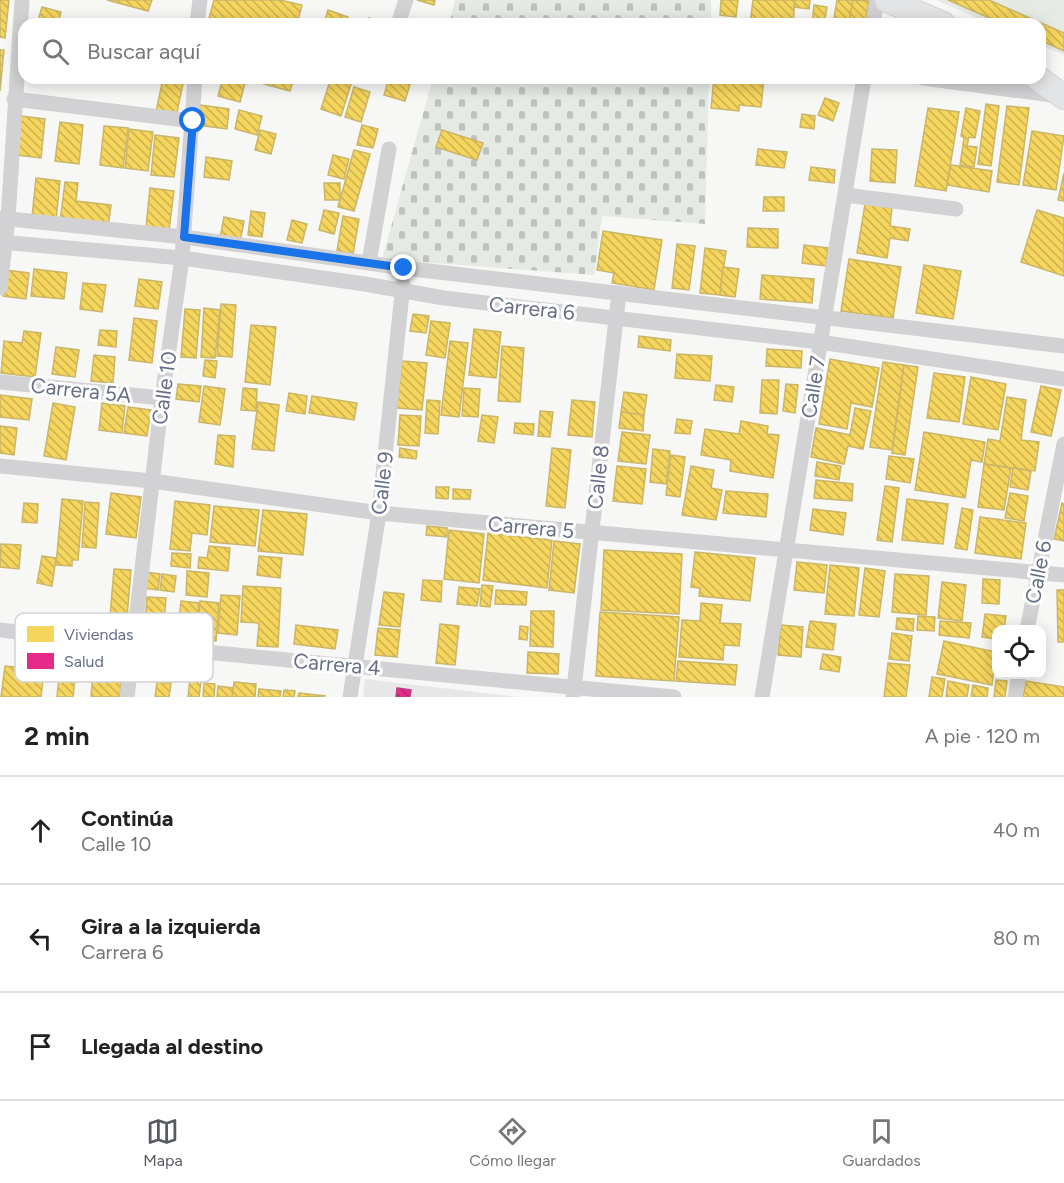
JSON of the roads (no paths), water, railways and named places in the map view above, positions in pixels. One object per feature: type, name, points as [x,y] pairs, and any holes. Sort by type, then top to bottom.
[{"type":"main road","points":[[887,0],[929,18]]},
{"type":"main road","points":[[1046,84],[1064,97]]},
{"type":"street","points":[[21,18],[22,0]]},
{"type":"street","points":[[198,18],[200,0]]},
{"type":"street","points":[[400,18],[406,0]]},
{"type":"street","points":[[874,18],[877,0]]},
{"type":"street","points":[[0,288],[18,50]]},
{"type":"street","name":"Calle 10","points":[[136,613],[162,398],[182,258],[195,84]]},
{"type":"street","name":"Calle 7","points":[[762,697],[863,84]]},
{"type":"street","points":[[967,84],[1064,97]]},
{"type":"street","points":[[14,99],[193,121]]},
{"type":"street","points":[[369,262],[389,149]]},
{"type":"street","points":[[845,195],[956,209]]},
{"type":"street","name":"Carrera 6","points":[[4,218],[184,237],[404,268],[1064,346]]},
{"type":"street","name":"Carrera 6","points":[[3,242],[182,258],[444,298],[820,342],[1064,379]]},
{"type":"street","name":"Calle 9","points":[[350,697],[379,513],[404,268]]},
{"type":"street","name":"Calle 8","points":[[574,692],[618,293]]},
{"type":"street","name":"Carrera 5A","points":[[0,382],[162,398]]},
{"type":"street","name":"Calle 6","points":[[1028,625],[1064,444]]},
{"type":"street","name":"Carrera 5","points":[[0,466],[152,481],[379,513],[1064,575]]},
{"type":"street","name":"Carrera 4","points":[[0,630],[15,632]]},
{"type":"street","name":"Carrera 4","points":[[213,653],[354,666],[574,692],[674,697]]},
{"type":"street","points":[[1015,697],[1018,679]]},
{"type":"street","name":"Calle 10","points":[[127,697],[128,682]]}]
